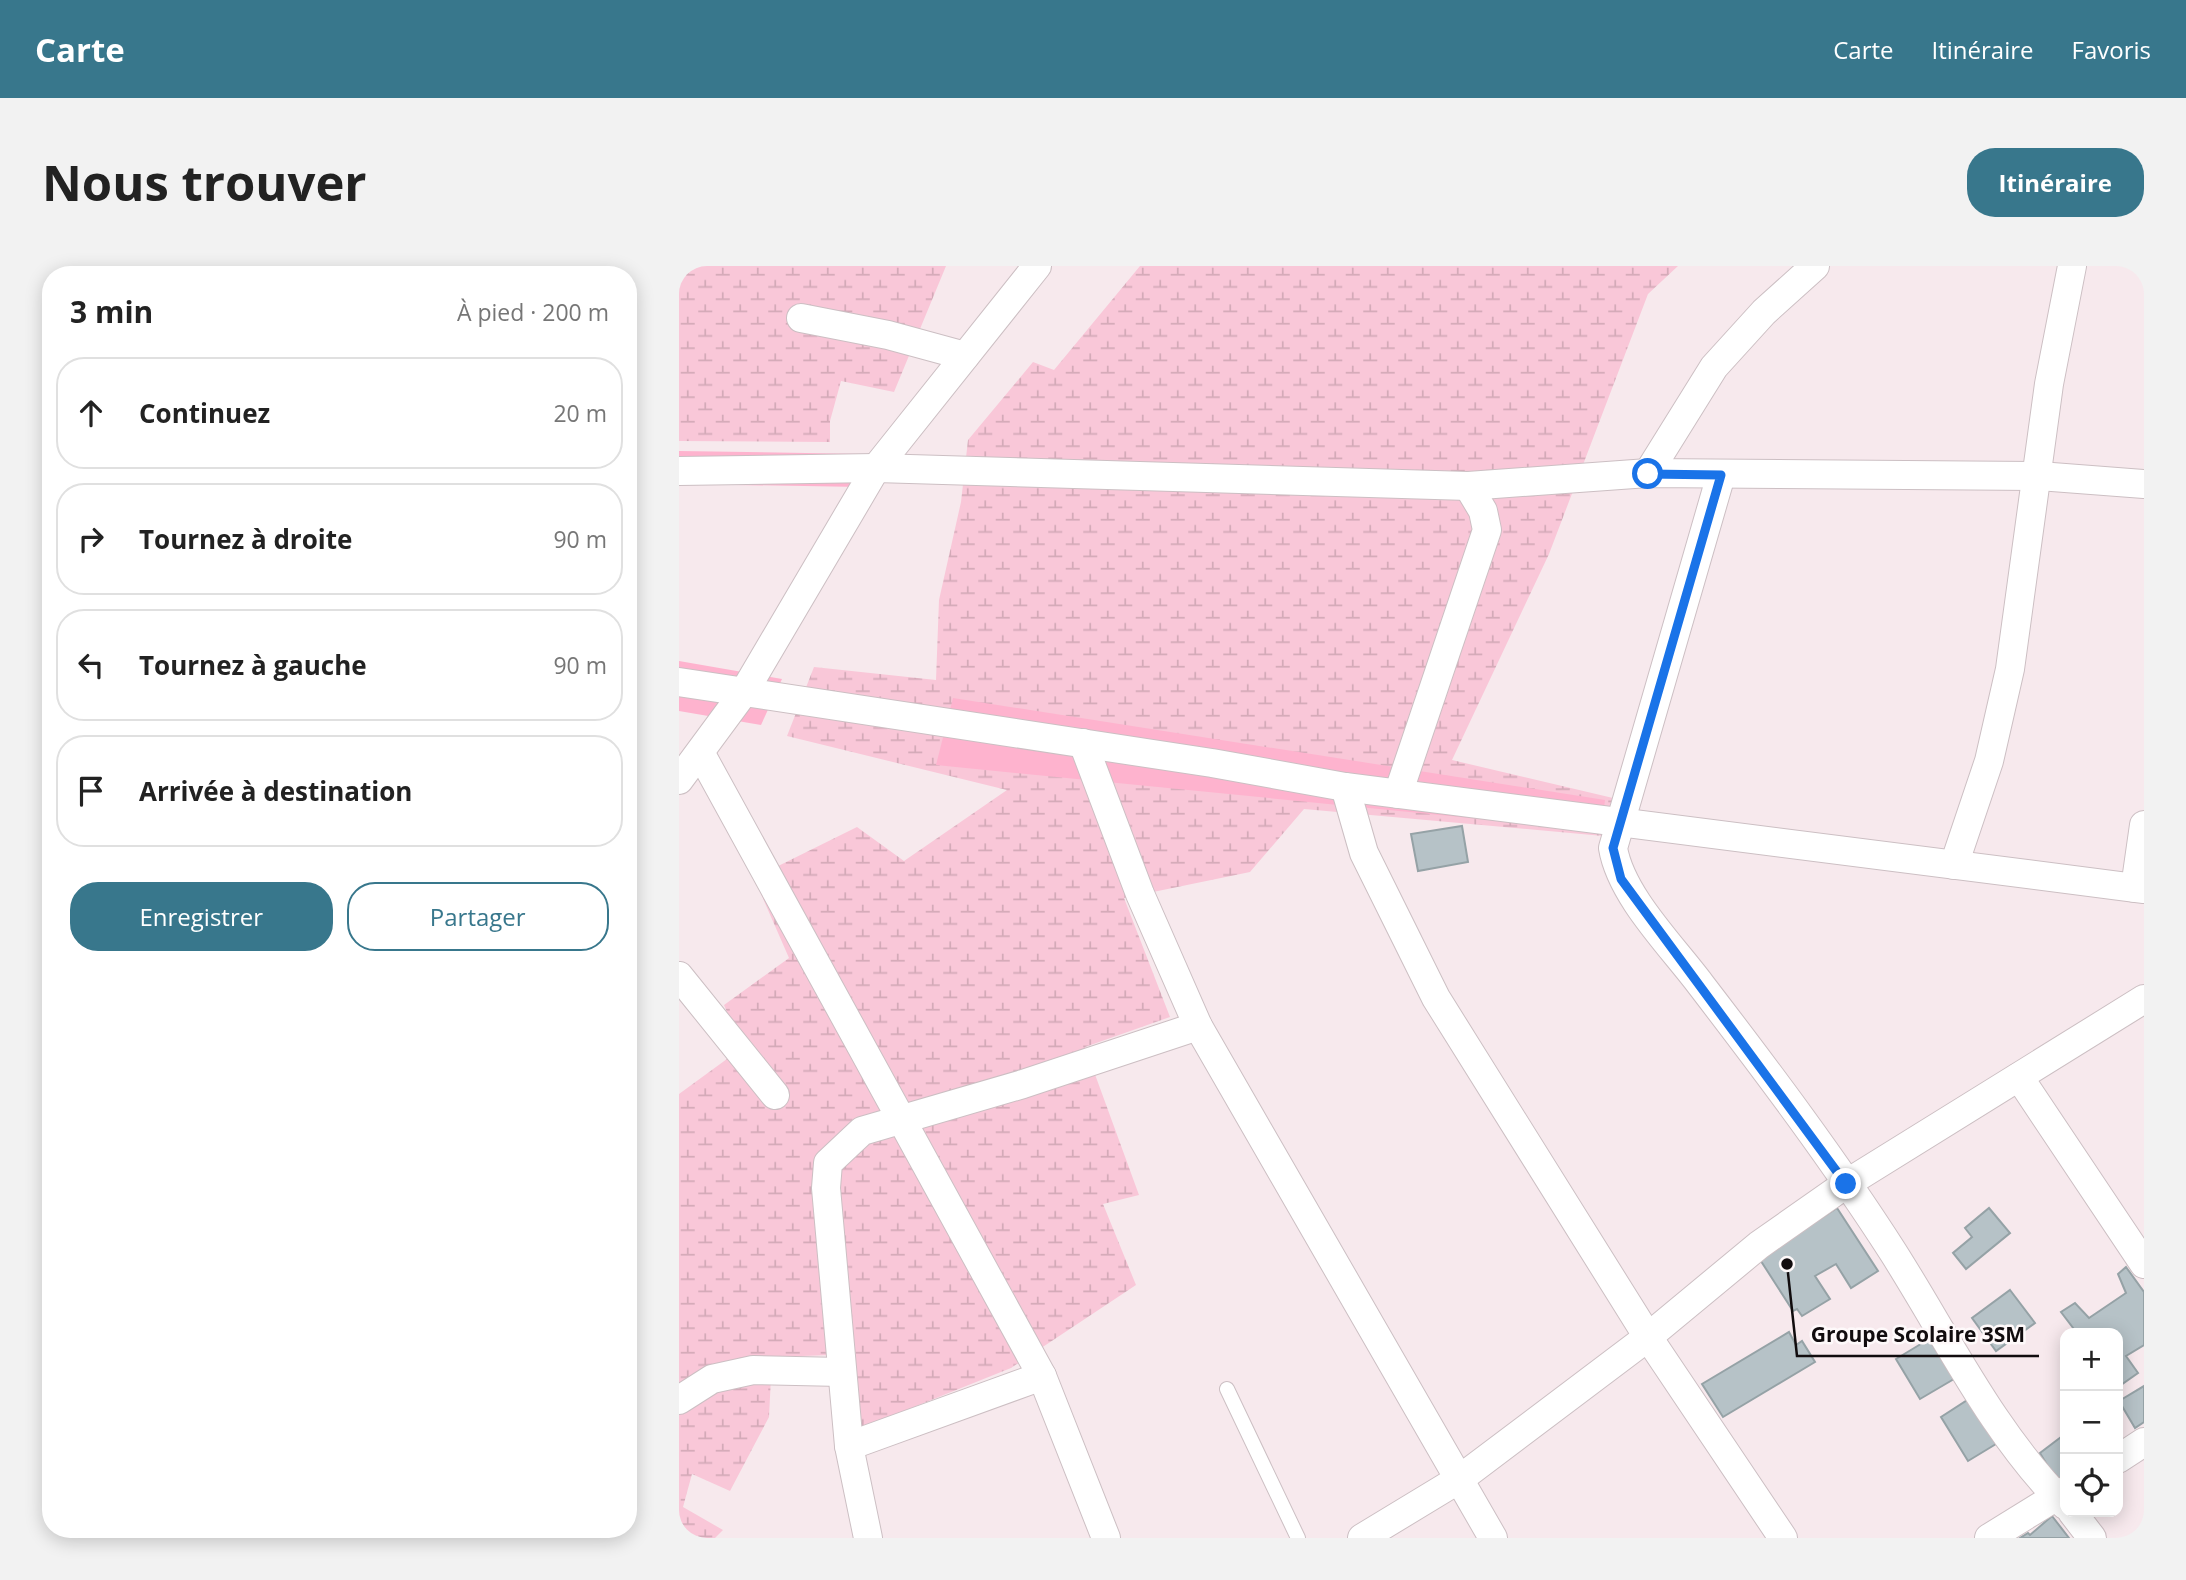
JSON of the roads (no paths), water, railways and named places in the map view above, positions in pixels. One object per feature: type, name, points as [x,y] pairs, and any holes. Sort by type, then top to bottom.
[{"type":"street","points":[[1648,474],[1714,367],[1764,312],[1815,266]]},
{"type":"street","points":[[1954,865],[1989,761],[2010,669],[2057,334],[2072,266]]},
{"type":"street","points":[[679,780],[701,754],[744,692],[876,468],[965,356],[1025,269]]},
{"type":"street","points":[[801,318],[888,335],[965,356]]},
{"type":"street","points":[[679,471],[876,468],[1468,486],[1648,474],[2039,476],[2144,484]]},
{"type":"street","points":[[1721,475],[1613,848],[1621,879],[1846,1184],[1944,1331],[1974,1386],[2060,1495]]},
{"type":"street","points":[[1398,794],[1487,530],[1483,511],[1468,486]]},
{"type":"street","points":[[679,682],[1083,743],[1345,787],[2140,888],[2144,825]]},
{"type":"street","points":[[1083,743],[1140,894],[1198,1026],[1461,1478],[1493,1538]]},
{"type":"street","points":[[701,754],[1042,1376],[1106,1538]]},
{"type":"street","points":[[1345,787],[1373,873],[1436,998],[1648,1337],[1783,1538]]},
{"type":"street","points":[[679,976],[775,1095]]},
{"type":"street","points":[[1362,1538],[1461,1478],[1648,1337],[1759,1245],[1846,1184],[2144,999]]},
{"type":"street","points":[[868,1538],[849,1446],[841,1372],[826,1188],[828,1163],[862,1131],[1023,1084],[1198,1026]]},
{"type":"street","points":[[2019,1077],[2144,1264]]},
{"type":"street","points":[[679,1400],[712,1379],[754,1370],[841,1372]]},
{"type":"street","points":[[849,1446],[1042,1376]]},
{"type":"street","points":[[2123,1456],[2144,1442]]},
{"type":"street","points":[[1989,1538],[2060,1503]]},
{"type":"street","points":[[2077,1517],[2092,1538]]},
{"type":"lane","points":[[1227,1389],[1299,1538]]},
{"type":"place","name":"Groupe Scolaire 3SM","points":[[1787,1264]]}]
